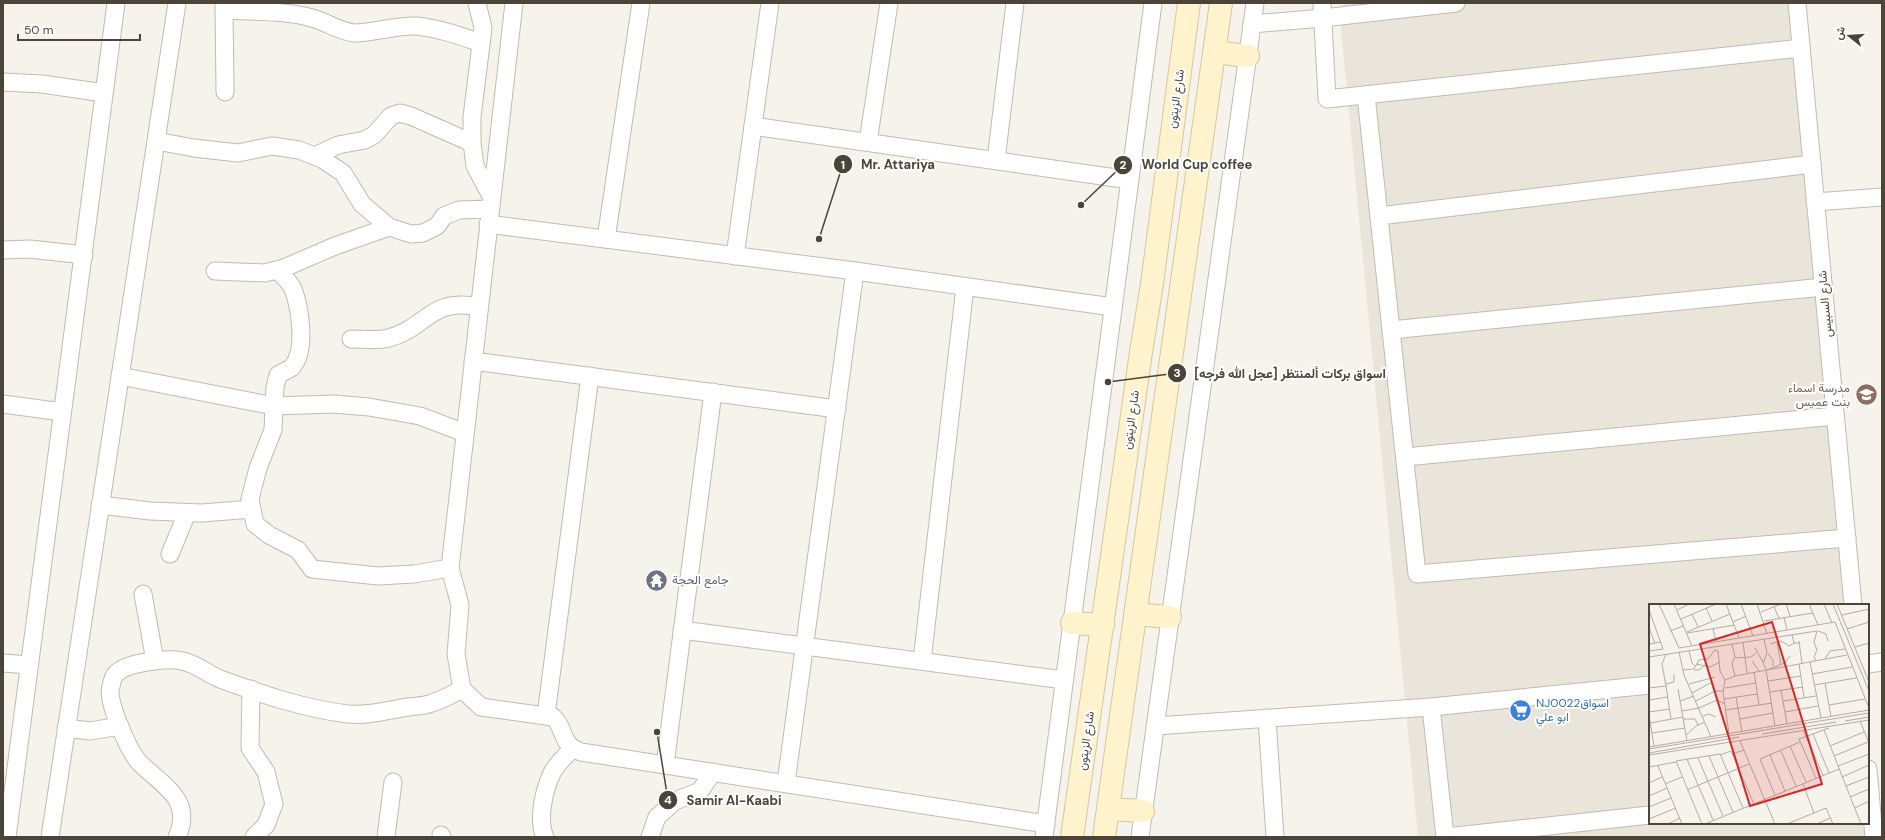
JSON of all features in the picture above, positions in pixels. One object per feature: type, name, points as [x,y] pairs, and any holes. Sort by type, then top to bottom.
[{"type":"main road","name":"شارع الزيتون","points":[[1072,837],[1152,284],[1189,3]]},
{"type":"main road","points":[[1104,837],[1183,284],[1221,3]]},
{"type":"main road","points":[[1215,52],[1248,56]]},
{"type":"main road","points":[[1152,284],[1161,294],[1168,295],[1174,294],[1180,290],[1183,284]]},
{"type":"main road","points":[[1141,352],[1146,349],[1158,347],[1163,349],[1172,357]]},
{"type":"main road","points":[[1135,614],[1170,617]]},
{"type":"main road","points":[[1072,623],[1103,625]]},
{"type":"main road","points":[[1108,809],[1143,811]]},
{"type":"street","points":[[7,837],[116,3]]},
{"type":"street","points":[[50,837],[177,3]]},
{"type":"street","points":[[477,3],[483,28],[472,117],[472,143],[475,166],[490,210]]},
{"type":"street","points":[[514,3],[450,568],[460,605],[456,654],[462,689],[481,708],[553,717],[559,722],[567,744],[572,749],[581,752],[786,783],[1045,830],[1153,3]]},
{"type":"street","points":[[606,239],[641,3]]},
{"type":"street","points":[[735,256],[770,3]]},
{"type":"street","points":[[868,142],[889,3]]},
{"type":"street","points":[[996,160],[1016,3]]},
{"type":"street","points":[[1140,837],[1255,3]]},
{"type":"street","points":[[1252,24],[1322,11],[1456,3]]},
{"type":"street","name":"شارع السبيس","points":[[1797,3],[1853,604]]},
{"type":"street","points":[[225,92],[224,6],[252,12],[282,12],[312,18],[355,33],[415,26],[437,30],[481,43]]},
{"type":"street","points":[[1322,11],[1327,99],[1801,48]]},
{"type":"street","points":[[3,82],[42,84],[104,94]]},
{"type":"street","points":[[1366,95],[1417,574],[1846,538]]},
{"type":"street","points":[[314,156],[338,146],[365,140],[374,135],[391,116],[400,114],[411,116],[472,143]]},
{"type":"street","points":[[753,126],[1130,180]]},
{"type":"street","points":[[156,140],[194,148],[238,153],[272,146],[299,150],[322,159],[343,173],[362,204],[388,227],[411,234],[423,233],[437,226],[444,216],[459,210],[490,210],[606,239],[855,271],[1113,307]]},
{"type":"street","points":[[1379,216],[1812,164]]},
{"type":"street","points":[[1815,202],[1882,197]]},
{"type":"street","points":[[215,271],[265,273],[277,270],[388,227]]},
{"type":"street","points":[[3,250],[30,249],[84,255]]},
{"type":"street","points":[[277,270],[292,288],[299,314],[301,338],[299,353],[292,367],[278,375],[275,387],[273,430],[258,468],[250,499],[255,524],[269,535],[298,550],[312,569],[378,576],[414,574],[450,568]]},
{"type":"street","points":[[786,783],[855,271]]},
{"type":"street","points":[[922,661],[965,287]]},
{"type":"street","points":[[1392,330],[1823,287]]},
{"type":"street","points":[[351,339],[387,339],[409,330],[431,313],[445,306],[464,304],[479,307]]},
{"type":"street","points":[[473,361],[836,409]]},
{"type":"street","points":[[120,376],[274,406],[334,404],[370,407],[420,416],[465,433]]},
{"type":"street","points":[[546,715],[590,376]]},
{"type":"street","points":[[665,765],[713,392]]},
{"type":"street","points":[[3,404],[62,412]]},
{"type":"street","points":[[1405,458],[1835,416]]},
{"type":"street","points":[[100,505],[150,511],[187,513],[252,509]]},
{"type":"street","points":[[170,554],[187,513]]},
{"type":"street","points":[[142,594],[155,661]]},
{"type":"street","points":[[682,630],[1064,680]]},
{"type":"street","points":[[177,837],[181,825],[180,808],[171,790],[138,760],[120,726],[111,703],[110,688],[116,674],[129,666],[155,661],[182,661],[220,678],[251,689],[318,710],[350,714],[374,713],[432,703],[462,689]]},
{"type":"street","points":[[1869,664],[1882,662]]},
{"type":"street","points":[[3,663],[29,665]]},
{"type":"street","points":[[1155,726],[1431,706],[1649,685]]},
{"type":"street","points":[[251,689],[250,748],[266,772],[274,804],[266,825],[254,837]]},
{"type":"street","points":[[1431,706],[1446,837],[1649,815]]},
{"type":"street","points":[[1267,718],[1275,837]]},
{"type":"street","points":[[66,728],[90,731],[120,726]]},
{"type":"street","points":[[545,837],[541,829],[542,807],[552,772],[572,749]]},
{"type":"street","points":[[650,837],[657,817],[675,801],[700,791],[713,772]]},
{"type":"street","points":[[386,837],[393,782]]},
{"type":"street","points":[[1869,791],[1874,837]]},
{"type":"shaded area","points":[[1343,3],[1800,3],[1854,604],[1649,604],[1649,824],[1869,824],[1869,767],[1875,837],[1418,837],[1341,29]]},
{"type":"place","name":"World Cup coffee","points":[[1081,205]]},
{"type":"place","name":"Mr. Attariya","points":[[819,239]]},
{"type":"place","name":"اسواق بركات ألمنتظر [عجل الله فرجه]","points":[[1108,382]]},
{"type":"place","name":"مدرسة اسماء بنت عميس","points":[[1866,395]]},
{"type":"place","name":"جامع الحجة","points":[[657,580]]},
{"type":"place","name":"NJ0022اسواق ابو علي","points":[[1520,710]]},
{"type":"place","name":"Samir Al-Kaabi","points":[[657,732]]}]
